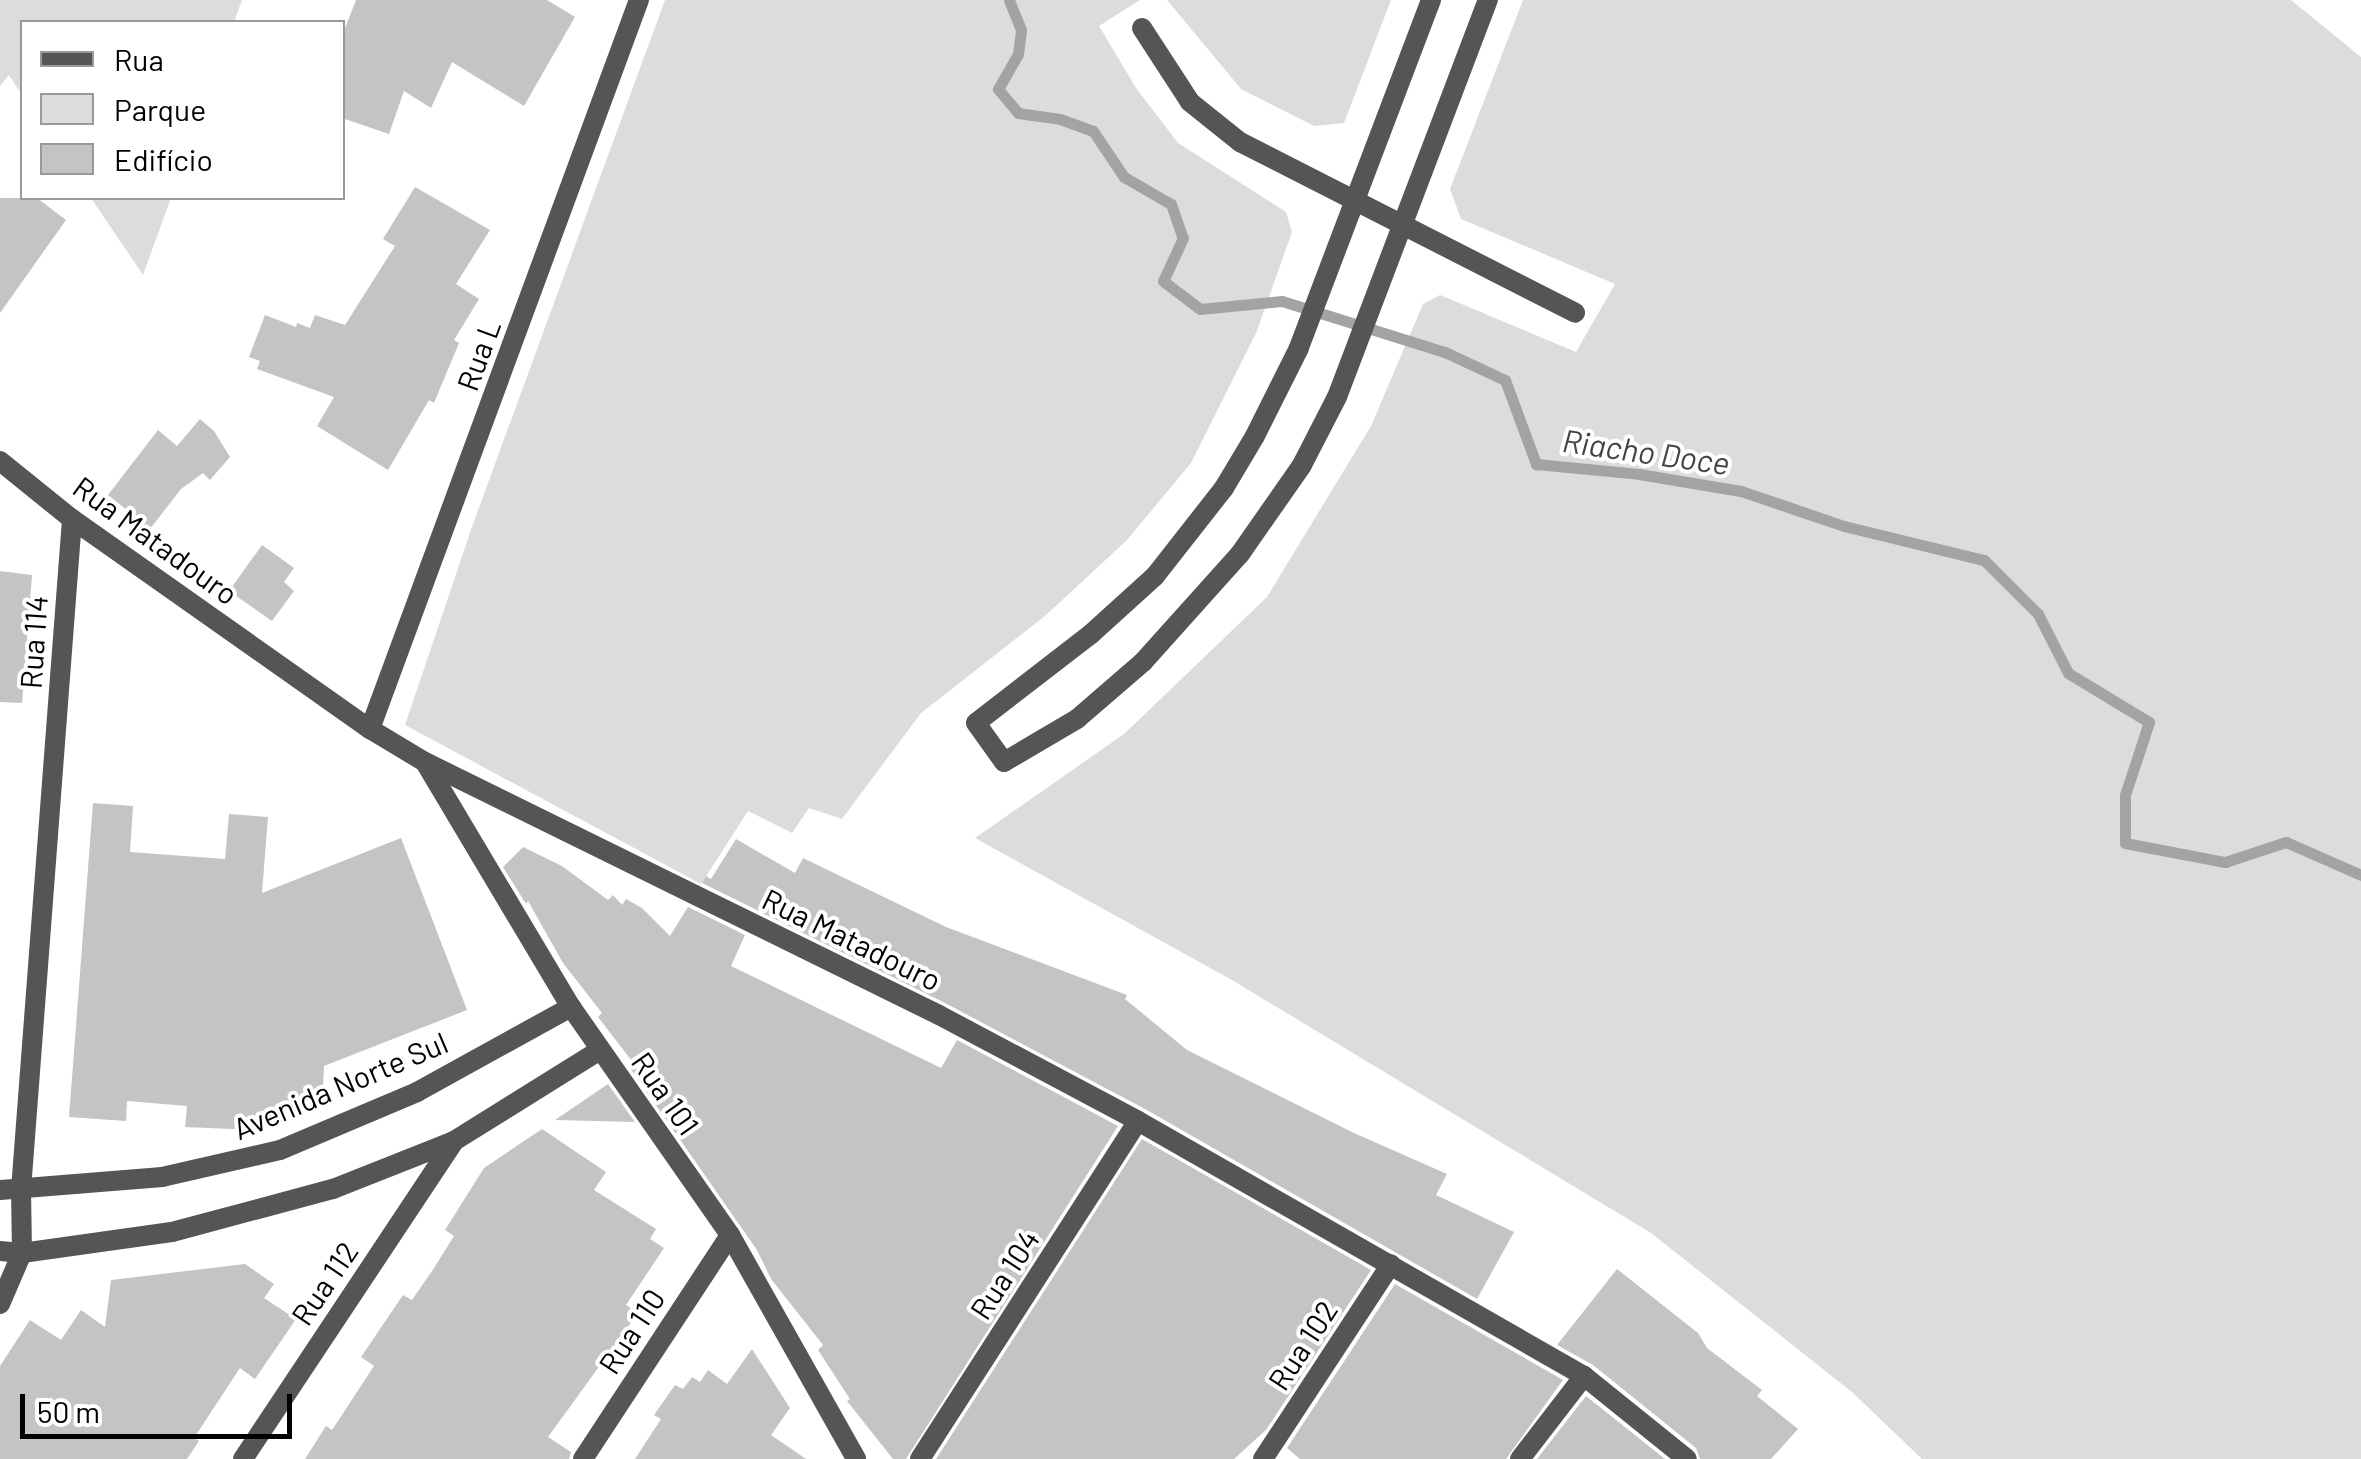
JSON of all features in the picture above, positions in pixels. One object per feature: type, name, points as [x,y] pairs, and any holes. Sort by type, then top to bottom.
[{"type":"street","name":"Rua L","points":[[370,729],[639,0]]},
{"type":"street","points":[[1432,0],[1299,348],[1255,436],[1192,532],[1124,606],[976,723],[1004,762],[1077,719],[1143,662],[1204,598],[1302,465],[1322,432],[1488,0]]},
{"type":"street","points":[[1142,28],[1170,76],[1212,122],[1400,228],[1575,313]]},
{"type":"street","name":"Rua Matadouro","points":[[0,461],[72,519],[370,729],[425,762],[939,1015],[1138,1121],[1584,1376],[1687,1459]]},
{"type":"street","name":"Rua 114","points":[[0,1304],[22,1252],[10,1190],[72,519]]},
{"type":"street","name":"Rua 101","points":[[425,762],[571,1007],[730,1235],[856,1459]]},
{"type":"street","name":"Avenida Norte Sul","points":[[10,1190],[162,1178],[280,1150],[417,1092],[571,1007]]},
{"type":"street","points":[[0,1251],[22,1252],[172,1232],[333,1189],[454,1141],[600,1050]]},
{"type":"street","name":"Rua 104","points":[[920,1459],[1138,1121]]},
{"type":"street","name":"Rua 112","points":[[244,1459],[454,1141]]},
{"type":"street","name":"Rua 110","points":[[583,1459],[730,1235]]},
{"type":"street","name":"Rua 102","points":[[1263,1459],[1391,1264]]},
{"type":"street","points":[[1520,1459],[1584,1376]]},
{"type":"green space","points":[[0,0],[242,0],[235,20],[20,20],[20,92],[9,75],[0,86]]},
{"type":"green space","points":[[665,0],[1140,0],[1099,26],[1136,88],[1178,143],[1286,212],[1292,232],[1257,331],[1191,463],[1127,540],[1045,616],[921,713],[842,819],[809,808],[792,833],[748,811],[701,884],[405,725],[473,524]]},
{"type":"green space","points":[[1167,0],[1391,0],[1344,123],[1314,126],[1241,89]]},
{"type":"green space","points":[[1523,0],[2291,0],[2361,57],[2361,1459],[1922,1459],[1852,1392],[1651,1233],[1232,980],[975,838],[1124,734],[1267,597],[1371,426],[1423,304],[1440,295],[1576,352],[1615,284],[1461,219],[1450,189]]},
{"type":"green space","points":[[92,200],[170,200],[143,275]]},
{"type":"building","points":[[356,0],[547,0],[575,17],[524,106],[452,62],[431,108],[404,91],[389,134],[345,119],[345,28]]},
{"type":"building","points":[[415,187],[490,230],[456,284],[479,299],[454,340],[459,343],[434,403],[429,400],[388,470],[317,426],[334,397],[257,369],[260,361],[249,357],[265,315],[296,327],[297,323],[310,328],[315,315],[345,325],[395,246],[383,239]]},
{"type":"building","points":[[0,198],[40,200],[66,220],[0,313]]},
{"type":"building","points":[[200,419],[214,431],[230,457],[210,480],[203,473],[181,489],[143,538],[119,519],[127,510],[108,495],[158,430],[177,446]]},
{"type":"building","points":[[262,545],[294,568],[284,582],[294,591],[272,621],[229,591]]},
{"type":"building","points":[[0,571],[32,575],[22,703],[0,702]]},
{"type":"building","points":[[93,803],[133,806],[130,852],[225,859],[229,814],[268,817],[262,893],[401,838],[467,1010],[324,1066],[322,1106],[257,1130],[185,1127],[187,1106],[127,1101],[126,1121],[69,1117]]},
{"type":"building","points":[[736,839],[795,873],[803,858],[946,927],[1127,995],[1125,999],[1187,1050],[1354,1133],[1447,1174],[1436,1195],[1514,1232],[1477,1299],[1145,1109],[945,1003],[702,883],[706,876],[711,879]]},
{"type":"building","points":[[523,847],[562,866],[608,900],[613,895],[622,905],[626,899],[642,908],[670,936],[688,907],[745,935],[731,966],[941,1068],[957,1040],[1118,1126],[906,1459],[893,1459],[847,1401],[850,1399],[818,1350],[823,1345],[771,1279],[757,1250],[630,1068],[635,1065],[598,1017],[602,1013],[563,963],[528,901],[526,904],[503,867]]},
{"type":"building","points":[[608,1084],[635,1122],[555,1120]]},
{"type":"building","points":[[542,1129],[606,1172],[594,1190],[656,1229],[650,1239],[664,1248],[626,1305],[638,1313],[548,1437],[571,1452],[569,1459],[305,1459],[326,1426],[332,1430],[374,1366],[361,1357],[403,1295],[412,1300],[454,1236],[445,1230],[484,1168]]},
{"type":"building","points":[[1142,1139],[1371,1270],[1266,1430],[1234,1459],[936,1459]]},
{"type":"building","points":[[245,1264],[274,1284],[264,1298],[296,1319],[255,1379],[240,1368],[194,1438],[199,1441],[187,1459],[0,1459],[0,1366],[30,1320],[61,1340],[81,1310],[105,1327],[111,1280]]},
{"type":"building","points":[[1617,1269],[1698,1333],[1707,1348],[1762,1390],[1757,1396],[1798,1429],[1771,1459],[1700,1459],[1696,1448],[1593,1365],[1557,1345]]},
{"type":"building","points":[[1395,1284],[1563,1380],[1506,1459],[1300,1459],[1287,1448]]},
{"type":"building","points":[[752,1349],[790,1408],[771,1435],[806,1459],[635,1459],[661,1419],[654,1415],[675,1385],[683,1389],[692,1377],[700,1382],[708,1370],[727,1384]]},
{"type":"building","points":[[1586,1396],[1665,1459],[1537,1459]]},
{"type":"waterway","name":"Riacho Doce","points":[[1009,0],[1021,30],[1018,54],[998,89],[1018,113],[1060,119],[1093,131],[1124,177],[1171,204],[1183,238],[1163,281],[1200,309],[1282,301],[1445,352],[1505,380],[1536,464],[1639,474],[1741,491],[1844,526],[1984,560],[2038,614],[2068,673],[2149,722],[2125,795],[2125,843],[2225,862],[2286,842],[2361,875]]}]
